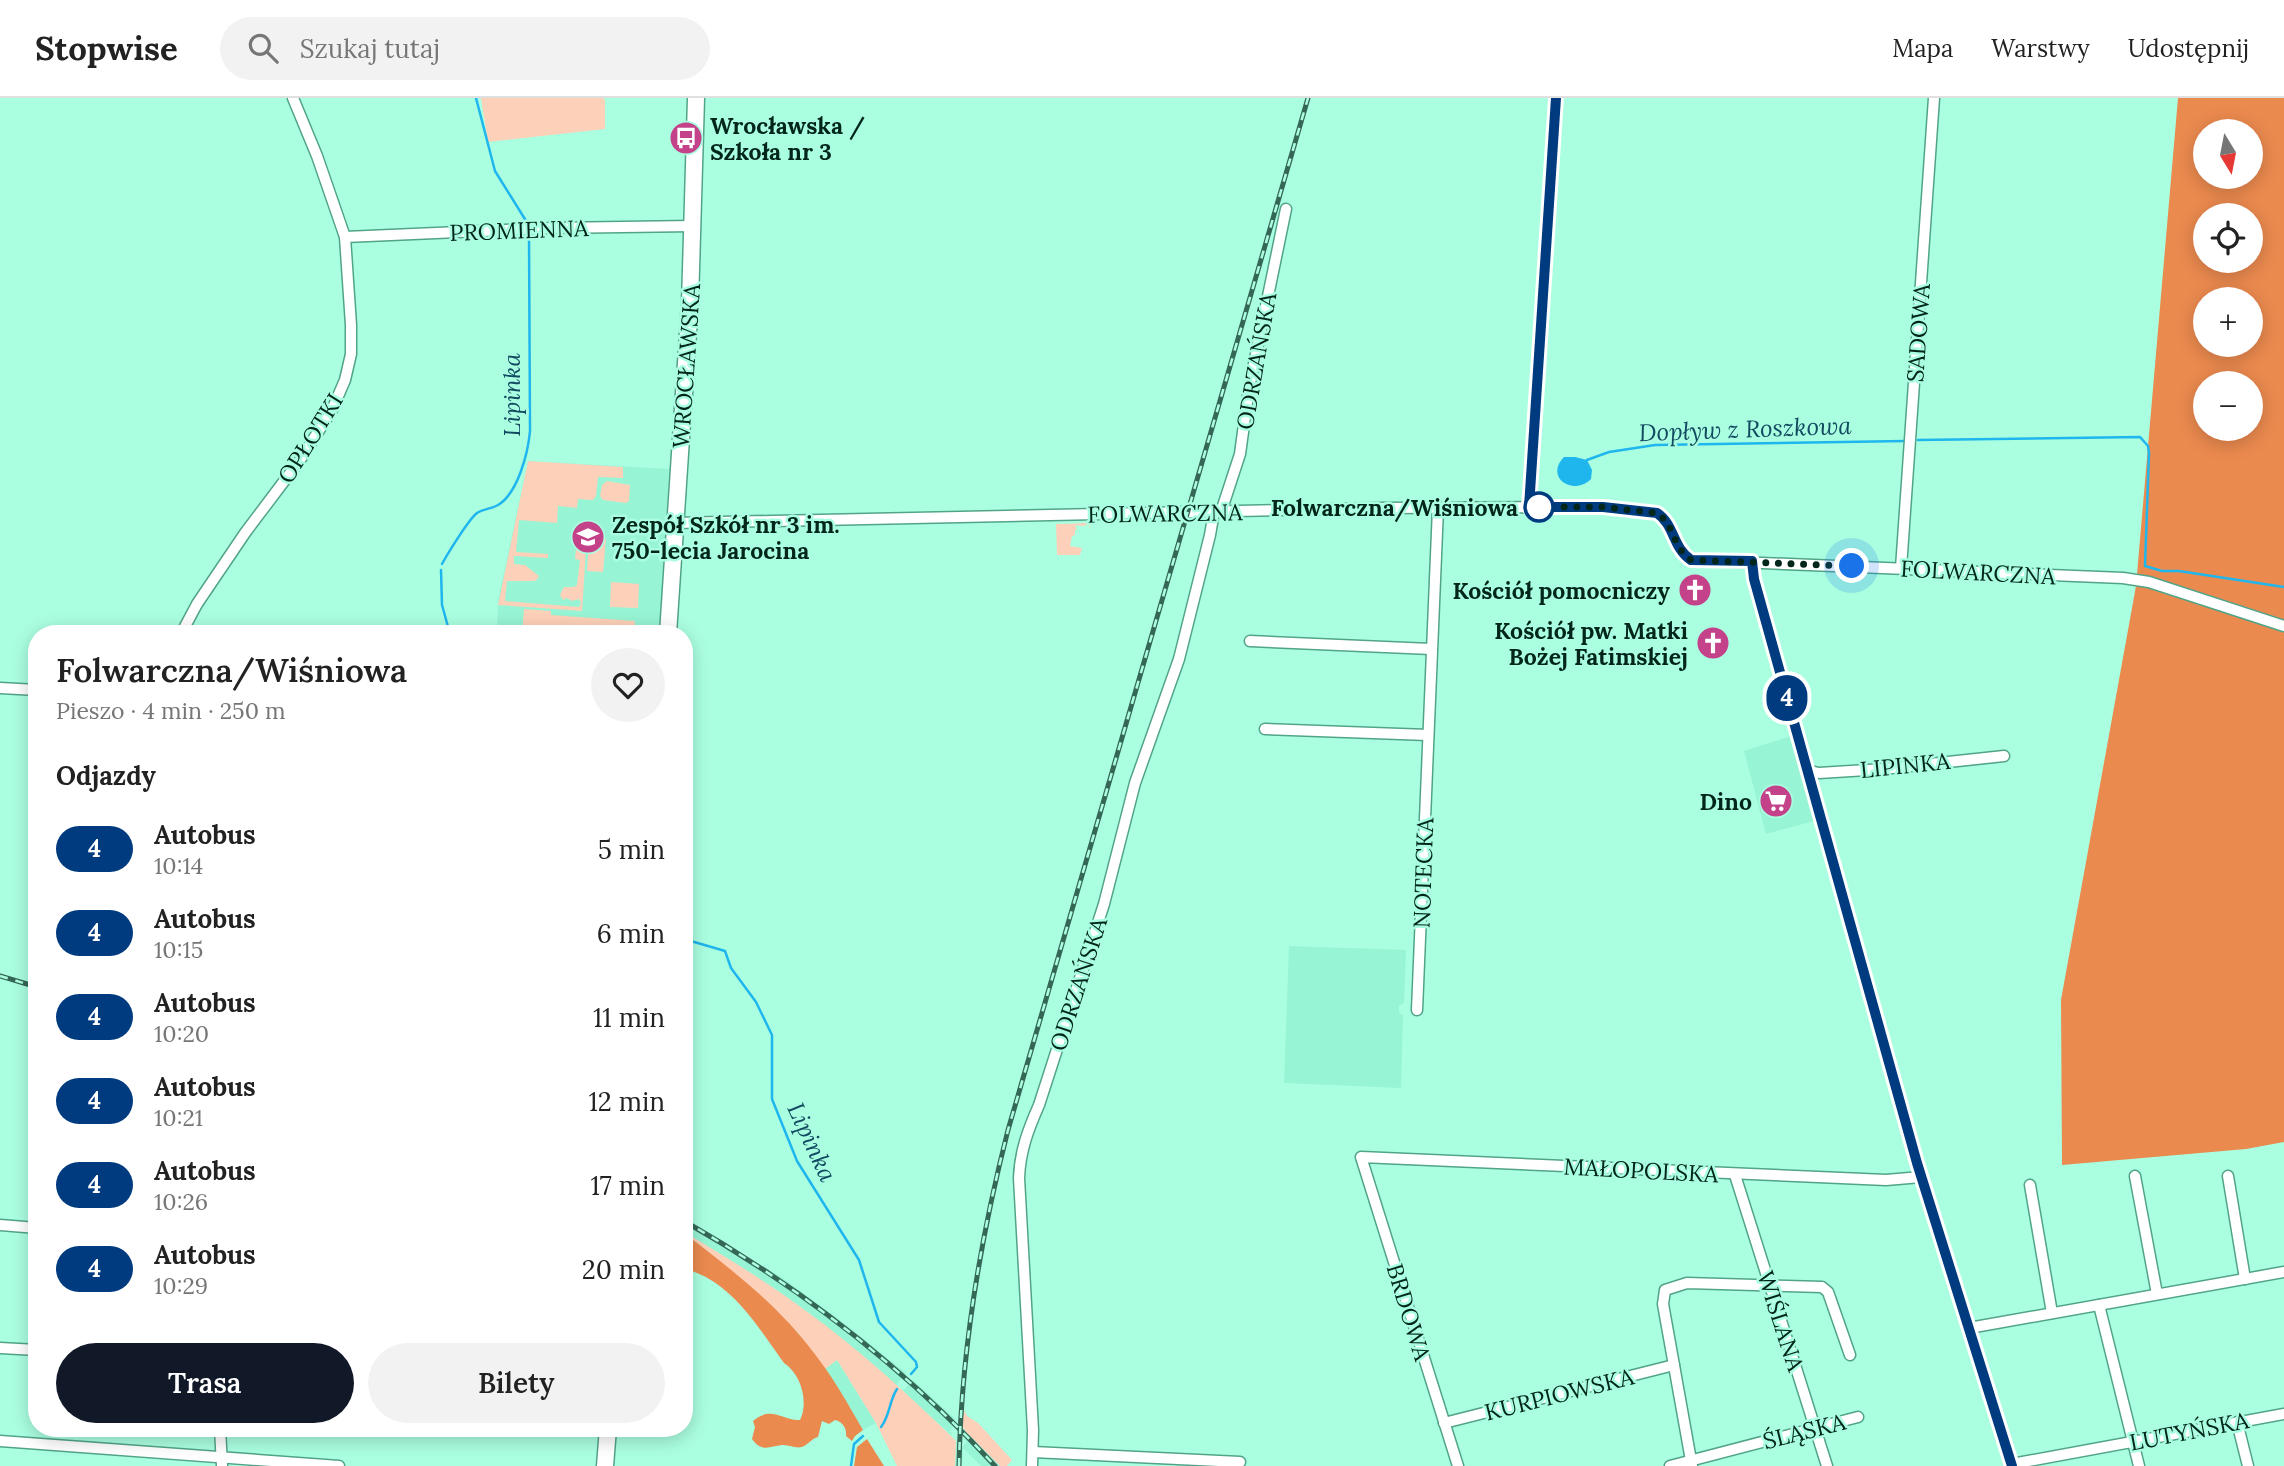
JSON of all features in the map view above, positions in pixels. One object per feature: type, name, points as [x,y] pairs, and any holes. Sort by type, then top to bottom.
[{"type":"main road","name":"WROCŁAWSKA","points":[[669,625],[690,303],[696,98]]},
{"type":"main road","points":[[605,1466],[607,1437]]},
{"type":"street","name":"OPŁOTKI","points":[[186,625],[245,533],[300,460],[332,410],[345,380],[351,354],[345,237],[317,156],[293,98]]},
{"type":"street","points":[[1529,507],[1556,98]]},
{"type":"street","name":"SADOWA","points":[[1901,568],[1934,98]]},
{"type":"street","name":"ODRZAŃSKA","points":[[1032,1466],[1033,1430],[1020,1155],[1039,1105],[1104,904],[1135,783],[1179,659],[1217,512],[1240,454],[1249,388],[1286,209]]},
{"type":"street","name":"PROMIENNA","points":[[345,237],[552,228],[693,226]]},
{"type":"street","name":"FOLWARCZNA","points":[[676,523],[1603,507],[1657,513],[1664,517],[1677,546],[1683,555],[1691,560],[2123,578],[2149,582],[2284,626]]},
{"type":"street","name":"NOTECKA","points":[[1417,1010],[1438,508]]},
{"type":"street","points":[[1752,561],[1754,579],[1806,770],[1921,1177],[2012,1465]]},
{"type":"street","points":[[1250,641],[1431,649]]},
{"type":"street","points":[[0,688],[28,690]]},
{"type":"street","points":[[1265,729],[1428,735]]},
{"type":"street","name":"LIPINKA","points":[[1806,770],[1819,773],[1883,769],[2004,756]]},
{"type":"street","name":"MAŁOPOLSKA","points":[[1361,1157],[1735,1175],[1886,1180],[1921,1177]]},
{"type":"street","name":"BRDOWA","points":[[1361,1157],[1458,1466]]},
{"type":"street","name":"WIŚLANA","points":[[1735,1175],[1827,1466]]},
{"type":"street","points":[[2135,1176],[2157,1294]]},
{"type":"street","points":[[2228,1176],[2245,1279]]},
{"type":"street","points":[[2030,1185],[2052,1313]]},
{"type":"street","points":[[0,1225],[28,1227]]},
{"type":"street","points":[[1969,1328],[2284,1272]]},
{"type":"street","points":[[1692,1463],[1663,1304],[1665,1290],[1687,1283],[1822,1287],[1828,1292],[1850,1355]]},
{"type":"street","points":[[2099,1305],[2139,1466]]},
{"type":"street","points":[[0,1348],[28,1350]]},
{"type":"street","name":"KURPIOWSKA","points":[[1444,1423],[1674,1365]]},
{"type":"street","name":"LUTYŃSKA","points":[[2012,1465],[2284,1414]]},
{"type":"street","name":"ŚLĄSKA","points":[[1670,1466],[1692,1463],[1857,1417]]},
{"type":"street","points":[[2238,1422],[2248,1466]]},
{"type":"street","points":[[220,1437],[221,1462]]},
{"type":"street","points":[[0,1441],[221,1462],[339,1466]]},
{"type":"street","points":[[1033,1452],[1240,1462]]},
{"type":"shaded area","points":[[481,98],[603,98],[605,129],[488,142]]},
{"type":"shaded area","points":[[2178,98],[2284,98],[2284,1142],[2246,1149],[2062,1165],[2061,1000],[2136,586]]},
{"type":"shaded area","name":"Zespół Szkół nr 3 im. 750-lecia Jarocina","points":[[528,461],[669,469],[660,625],[497,625],[498,600]]},
{"type":"shaded area","points":[[528,461],[623,467],[623,478],[598,477],[593,500],[578,499],[577,508],[558,506],[557,523],[519,520],[516,552],[548,554],[548,558],[514,556],[514,564],[525,565],[539,576],[535,581],[507,581],[505,601],[579,607],[579,599],[563,600],[560,595],[564,587],[577,585],[580,560],[575,559],[576,549],[586,550],[582,611],[498,605]]},
{"type":"shaded area","points":[[607,481],[630,485],[629,501],[626,503],[603,500],[600,496],[602,485]]},
{"type":"shaded area","points":[[1091,523],[1089,529],[1089,524],[1075,525],[1077,530],[1072,536],[1070,546],[1082,548],[1080,555],[1057,555],[1056,524]]},
{"type":"shaded area","points":[[589,538],[606,539],[603,572],[587,571]]},
{"type":"shaded area","points":[[611,582],[639,584],[638,608],[610,607]]},
{"type":"shaded area","points":[[524,609],[551,611],[551,615],[635,621],[635,625],[523,625]]},
{"type":"shaded area","points":[[1791,736],[1814,821],[1766,834],[1744,751]]},
{"type":"shaded area","points":[[1289,946],[1406,950],[1404,1003],[1399,1006],[1399,1013],[1403,1015],[1401,1088],[1284,1083]]},
{"type":"shaded area","points":[[693,1223],[781,1277],[906,1373],[896,1385],[808,1312],[693,1237]]},
{"type":"shaded area","points":[[693,1238],[791,1300],[883,1373],[956,1441],[955,1466],[897,1466],[876,1423],[837,1360],[825,1369],[798,1333]]},
{"type":"shaded area","points":[[693,1240],[754,1289],[800,1336],[828,1372],[863,1430],[852,1441],[846,1436],[842,1424],[835,1420],[829,1424],[822,1421],[818,1437],[801,1447],[763,1447],[752,1439],[755,1427],[753,1421],[760,1416],[771,1414],[800,1420],[804,1405],[802,1389],[795,1374],[742,1306],[700,1274],[693,1272]]},
{"type":"shaded area","points":[[837,1360],[876,1423],[863,1430],[825,1369]]},
{"type":"shaded area","points":[[913,1380],[955,1419],[950,1424],[953,1427],[951,1435],[903,1391]]},
{"type":"shaded area","points":[[964,1410],[1012,1460],[1007,1466],[1000,1466],[966,1432],[962,1426]]},
{"type":"shaded area","points":[[968,1435],[1000,1466],[981,1466],[963,1448],[962,1466],[955,1466],[956,1441],[962,1447],[967,1442],[964,1439]]},
{"type":"shaded area","points":[[867,1439],[884,1466],[854,1466],[857,1447]]},
{"type":"water","points":[[1564,457],[1587,460],[1592,470],[1591,479],[1576,486],[1563,482],[1557,471]]},
{"type":"waterway","name":"Lipinka","points":[[476,98],[495,171],[528,224]]},
{"type":"waterway","name":"Lipinka","points":[[442,564],[473,516],[498,505],[511,491],[527,450],[530,431],[529,235]]},
{"type":"waterway","name":"Dopływ z Roszkowa","points":[[1918,440],[2140,437],[2148,446],[2149,453],[2145,566],[2162,571],[2179,571],[2284,587]]},
{"type":"waterway","name":"Dopływ z Roszkowa","points":[[1587,460],[1609,452],[1655,445],[1905,441]]},
{"type":"waterway","name":"Lipinka","points":[[441,570],[442,605],[448,625]]},
{"type":"waterway","name":"Lipinka","points":[[693,942],[725,951],[731,968],[756,1002],[772,1035],[772,1099],[797,1161],[859,1260],[879,1322],[916,1362],[917,1367],[911,1374]]},
{"type":"waterway","name":"Lipinka","points":[[881,1427],[897,1389]]},
{"type":"waterway","name":"Lipinka","points":[[851,1466],[854,1444],[863,1436]]},
{"type":"railway","points":[[959,1466],[964,1381],[974,1296],[1008,1130],[1308,98]]},
{"type":"railway","points":[[0,976],[28,984]]},
{"type":"railway","points":[[693,1226],[768,1273],[849,1331],[925,1396],[995,1466]]},
{"type":"bus line","name":"4","points":[[1556,98],[1529,507],[1603,507],[1657,513],[1664,517],[1683,555],[1691,560],[1752,561],[1754,579],[1806,770],[1917,1163],[2012,1466]]},
{"type":"place","name":"Wrocławska / Szkoła nr 3","points":[[686,138]]},
{"type":"place","name":"Folwarczna/Wiśniowa","points":[[1539,507]]},
{"type":"place","name":"Zespół Szkół nr 3 im. 750-lecia Jarocina","points":[[588,537]]},
{"type":"place","name":"Kościół pomocniczy","points":[[1695,590]]},
{"type":"place","name":"Kościół pw. Matki Bożej Fatimskiej","points":[[1713,643]]},
{"type":"place","name":"Dino","points":[[1776,801]]},
{"type":"route","points":[[1539,507],[1603,507],[1657,513],[1664,517],[1683,555],[1691,560],[1852,566]]}]
